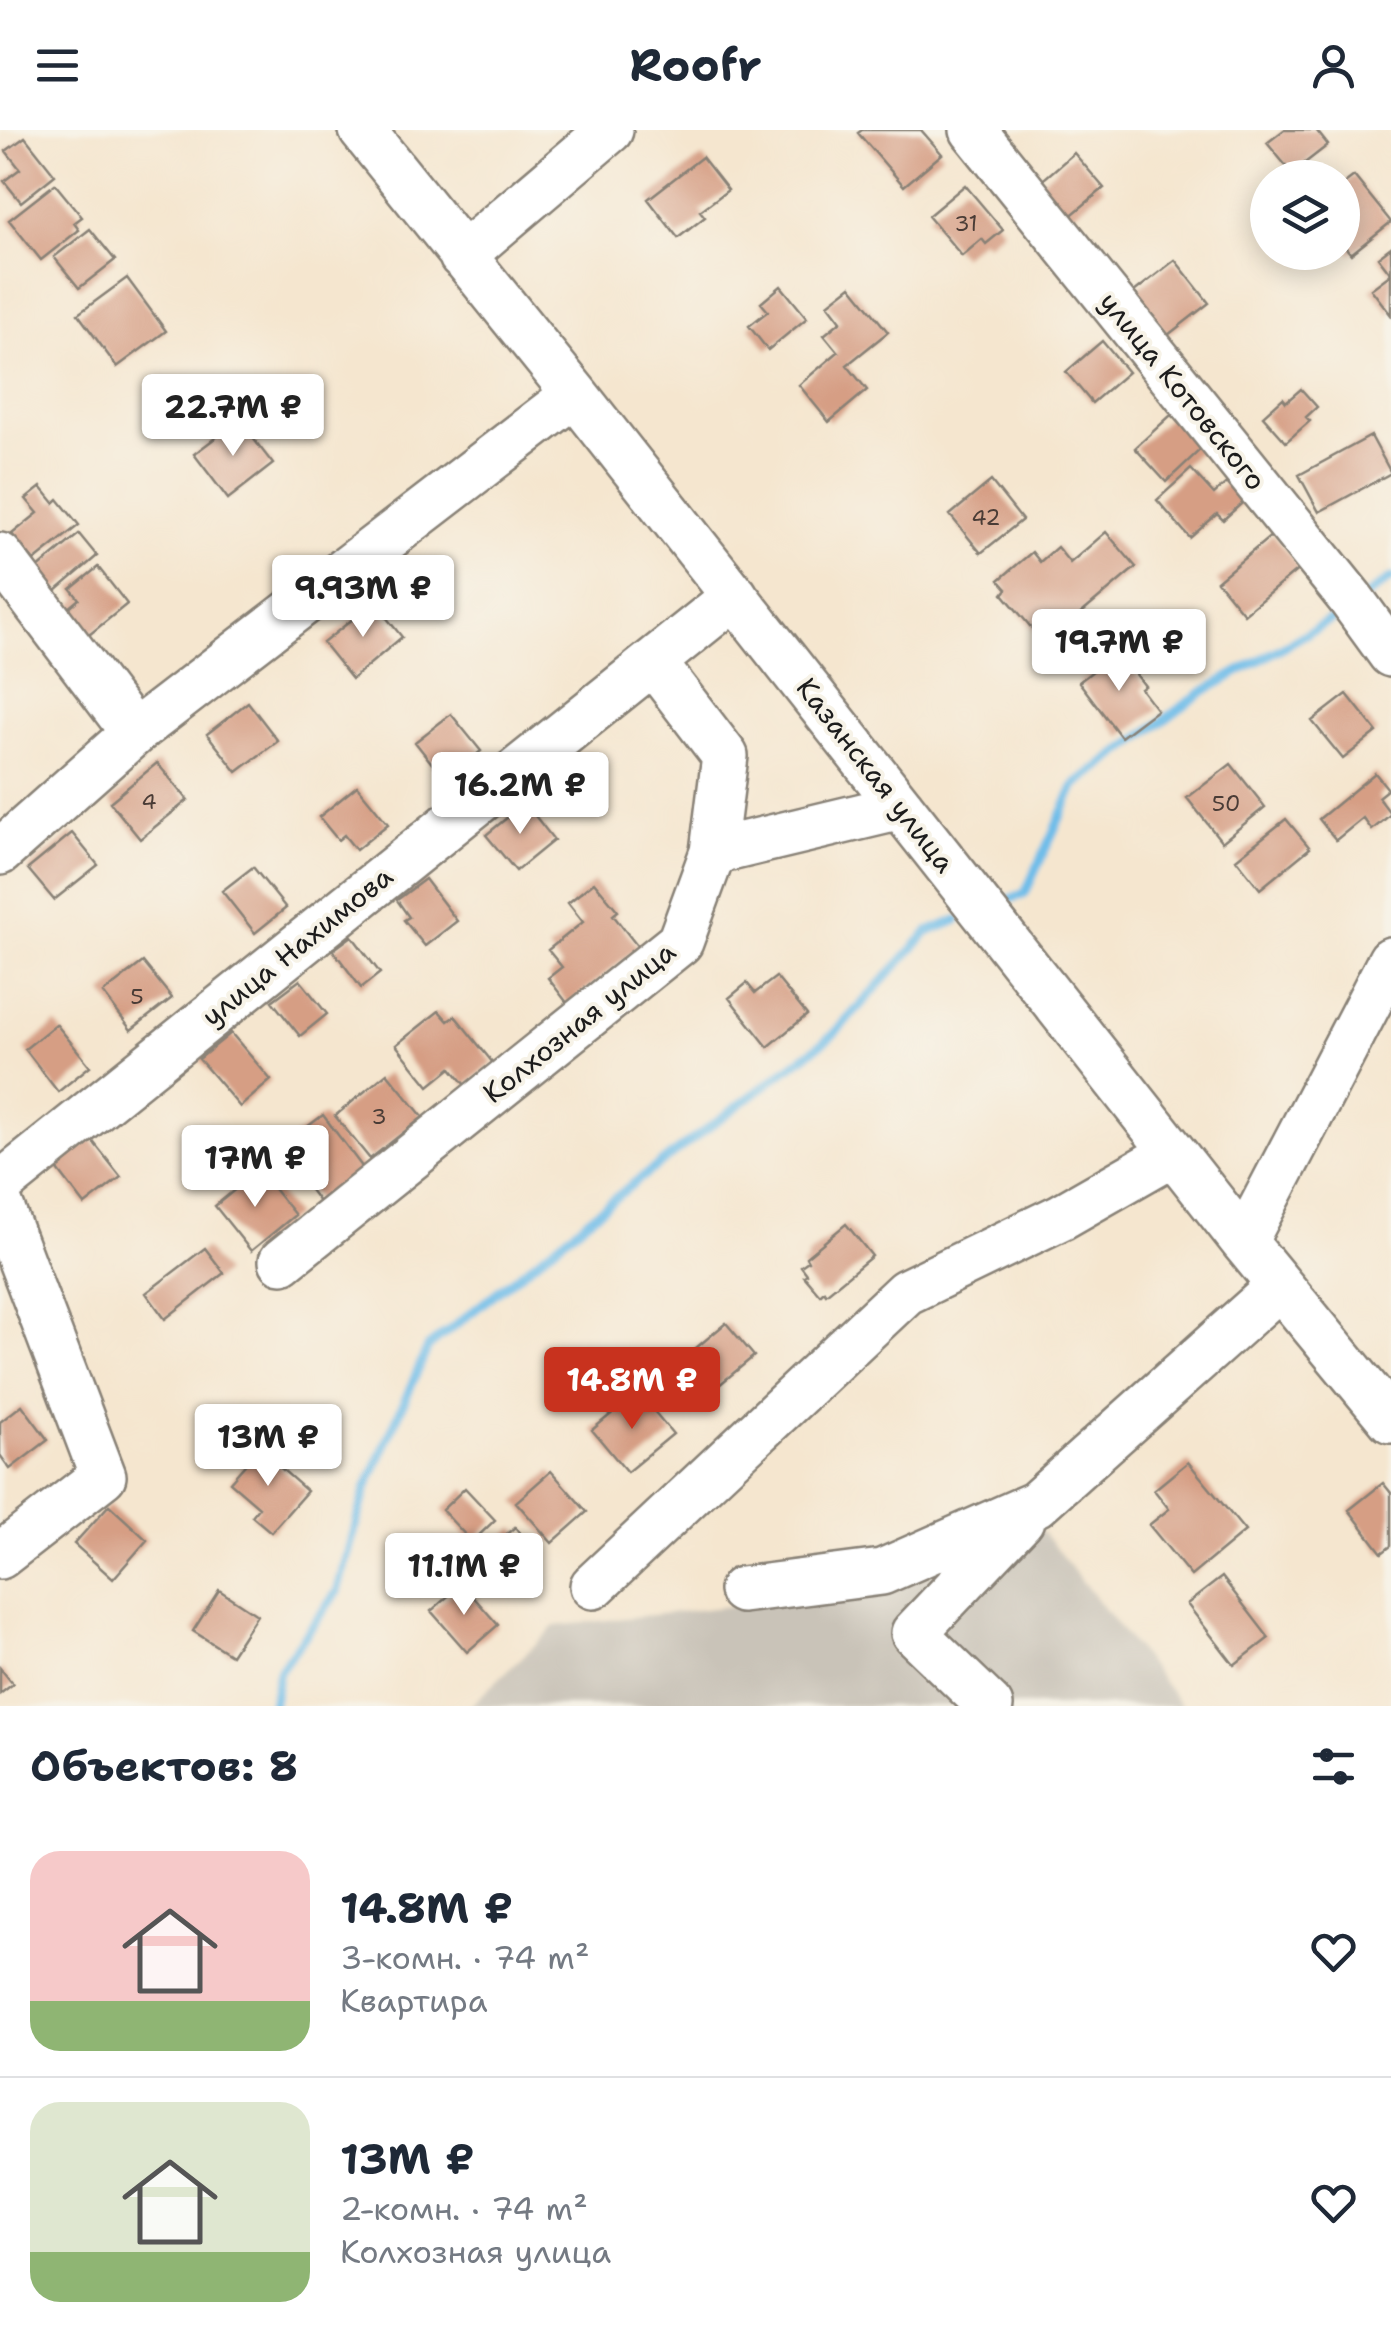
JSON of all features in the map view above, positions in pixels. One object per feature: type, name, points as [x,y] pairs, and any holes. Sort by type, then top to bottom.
[{"type":"street","name":"Казанская улица","points":[[362,130],[1244,1242],[1391,1420]]},
{"type":"street","points":[[462,256],[610,130]]},
{"type":"street","name":"улица Котовского","points":[[973,130],[1370,624]]},
{"type":"street","points":[[0,852],[134,733],[575,394]]},
{"type":"street","points":[[0,556],[134,733]]},
{"type":"street","name":"улица Нахимова","points":[[0,1184],[735,596]]},
{"type":"street","name":"Колхозная улица","points":[[282,1261],[680,942],[714,852],[726,756],[653,662]]},
{"type":"street","points":[[714,852],[902,808]]},
{"type":"street","points":[[1244,1242],[1391,960]]},
{"type":"street","points":[[594,1586],[906,1292],[1060,1217],[1173,1152]]},
{"type":"street","points":[[0,1205],[103,1476],[0,1556]]},
{"type":"street","points":[[990,1706],[914,1633],[1036,1504],[1280,1286]]},
{"type":"street","points":[[742,1590],[882,1572],[1036,1504]]},
{"type":"shaded area","points":[[1037,1525],[1182,1706],[470,1706],[555,1626],[864,1591]]},
{"type":"building","points":[[921,130],[942,154],[904,186],[858,133]]},
{"type":"building","points":[[1284,130],[1316,130],[1328,145],[1309,160],[1281,160],[1267,143]]},
{"type":"building","points":[[25,137],[55,175],[21,202],[4,181],[20,169],[6,151]]},
{"type":"building","points":[[1074,153],[1104,188],[1068,218],[1038,184]]},
{"type":"building","points":[[702,157],[728,190],[700,211],[705,217],[678,238],[648,199]]},
{"type":"building","points":[[1360,183],[1391,222],[1360,247]]},
{"type":"building","points":[[55,184],[82,217],[74,223],[79,230],[41,260],[9,220]]},
{"type":"building","points":[[965,185],[1003,230],[986,244],[982,239],[962,256],[928,216]]},
{"type":"building","points":[[90,229],[115,260],[79,288],[54,257]]},
{"type":"building","points":[[1391,247],[1391,274],[1378,257]]},
{"type":"building","points":[[1175,260],[1209,303],[1168,335],[1134,292]]},
{"type":"building","points":[[1391,274],[1391,315],[1371,289]]},
{"type":"building","points":[[127,278],[166,331],[117,367],[78,314]]},
{"type":"building","points":[[781,286],[807,318],[768,350],[749,326],[768,311],[761,303]]},
{"type":"building","points":[[851,286],[888,332],[847,365],[867,390],[829,422],[799,385],[838,352],[824,335],[841,321],[828,304]]},
{"type":"building","points":[[1102,341],[1128,372],[1092,403],[1066,372]]},
{"type":"building","points":[[1301,389],[1317,407],[1306,417],[1310,421],[1286,442],[1263,416],[1283,398],[1286,402]]},
{"type":"building","points":[[1171,415],[1202,448],[1166,482],[1135,448]]},
{"type":"building","points":[[239,420],[273,464],[228,499],[194,454]]},
{"type":"building","points":[[1371,436],[1391,473],[1319,512],[1299,475]]},
{"type":"building","points":[[1191,469],[1214,494],[1232,478],[1249,497],[1223,520],[1217,514],[1190,538],[1157,500]]},
{"type":"building","points":[[991,481],[1022,520],[981,553],[950,515]]},
{"type":"building","points":[[41,487],[54,503],[58,499],[79,525],[34,561],[12,534],[38,513],[26,499]]},
{"type":"building","points":[[1106,532],[1136,567],[1045,644],[1003,594],[1007,589],[999,580],[1032,552],[1040,562],[1057,547],[1070,563]]},
{"type":"building","points":[[79,534],[97,556],[56,591],[37,569]]},
{"type":"building","points":[[1272,535],[1300,568],[1244,614],[1217,581]]},
{"type":"building","points":[[98,567],[127,604],[89,635],[67,609],[79,599],[71,589]]},
{"type":"building","points":[[374,602],[402,637],[352,679],[323,643]]},
{"type":"building","points":[[1118,651],[1145,686],[1141,689],[1157,710],[1121,737],[1079,682]]},
{"type":"building","points":[[1347,694],[1377,732],[1343,759],[1312,721]]},
{"type":"building","points":[[248,702],[278,741],[237,772],[207,734]]},
{"type":"building","points":[[451,714],[481,751],[445,780],[415,742]]},
{"type":"building","points":[[157,763],[188,800],[140,839],[110,802]]},
{"type":"building","points":[[1231,764],[1265,807],[1222,842],[1187,798]]},
{"type":"building","points":[[1375,773],[1388,789],[1378,797],[1391,814],[1372,830],[1363,818],[1336,840],[1319,819]]},
{"type":"building","points":[[357,786],[388,824],[356,850],[344,835],[338,840],[319,817]]},
{"type":"building","points":[[525,803],[554,840],[516,871],[486,835]]},
{"type":"building","points":[[1286,819],[1310,848],[1260,889],[1236,859]]},
{"type":"building","points":[[72,833],[98,865],[54,900],[28,869]]},
{"type":"building","points":[[253,867],[286,908],[255,933],[222,891]]},
{"type":"building","points":[[425,879],[457,921],[425,946],[404,920],[409,917],[397,900]]},
{"type":"building","points":[[594,882],[618,911],[613,915],[638,947],[568,1004],[548,978],[562,967],[548,950],[583,922],[568,903]]},
{"type":"building","points":[[352,936],[380,973],[361,988],[333,950]]},
{"type":"building","points":[[143,962],[172,998],[131,1030],[103,993]]},
{"type":"building","points":[[776,977],[807,1015],[768,1047],[729,998],[747,983],[755,993]]},
{"type":"building","points":[[300,980],[327,1014],[300,1036],[272,1001]]},
{"type":"building","points":[[439,1011],[448,1021],[455,1016],[493,1063],[465,1085],[451,1068],[429,1086],[396,1045]]},
{"type":"building","points":[[56,1024],[90,1066],[58,1092],[25,1049]]},
{"type":"building","points":[[231,1033],[271,1080],[240,1107],[199,1059]]},
{"type":"building","points":[[387,1073],[423,1117],[370,1159],[335,1116]]},
{"type":"building","points":[[323,1115],[366,1172],[322,1206],[279,1148]]},
{"type":"building","points":[[91,1139],[121,1177],[85,1205],[55,1166]]},
{"type":"building","points":[[259,1170],[295,1215],[251,1251],[215,1206]]},
{"type":"building","points":[[846,1224],[872,1256],[820,1295],[801,1266],[808,1261],[806,1257]]},
{"type":"building","points":[[205,1248],[224,1273],[165,1319],[146,1293]]},
{"type":"building","points":[[726,1323],[754,1356],[718,1386],[690,1353]]},
{"type":"building","points":[[638,1392],[673,1434],[627,1472],[592,1430]]},
{"type":"building","points":[[22,1405],[48,1440],[10,1469],[0,1455],[0,1422]]},
{"type":"building","points":[[259,1449],[307,1491],[271,1532],[252,1516],[259,1507],[230,1482]]},
{"type":"building","points":[[1188,1462],[1245,1531],[1191,1576],[1149,1525],[1169,1509],[1154,1490]]},
{"type":"building","points":[[551,1471],[587,1512],[552,1543],[516,1502]]},
{"type":"building","points":[[1383,1483],[1391,1493],[1391,1546],[1382,1553],[1349,1510]]},
{"type":"building","points":[[465,1488],[495,1520],[472,1542],[442,1510]]},
{"type":"building","points":[[109,1505],[147,1540],[113,1579],[74,1544]]},
{"type":"building","points":[[515,1527],[536,1553],[512,1573],[491,1547]]},
{"type":"building","points":[[1222,1577],[1269,1638],[1234,1665],[1187,1604]]},
{"type":"building","points":[[462,1584],[498,1625],[467,1652],[431,1611]]},
{"type":"building","points":[[219,1590],[257,1615],[231,1655],[193,1631]]},
{"type":"building","points":[[0,1668],[13,1684],[0,1694]]},
{"type":"waterway","points":[[1364,598],[1391,578]]},
{"type":"waterway","points":[[1008,900],[1025,893],[1075,785],[1201,693],[1343,613]]},
{"type":"waterway","points":[[272,1706],[279,1671],[337,1592],[366,1489],[428,1347],[634,1183],[833,1035],[928,932],[957,920]]}]
